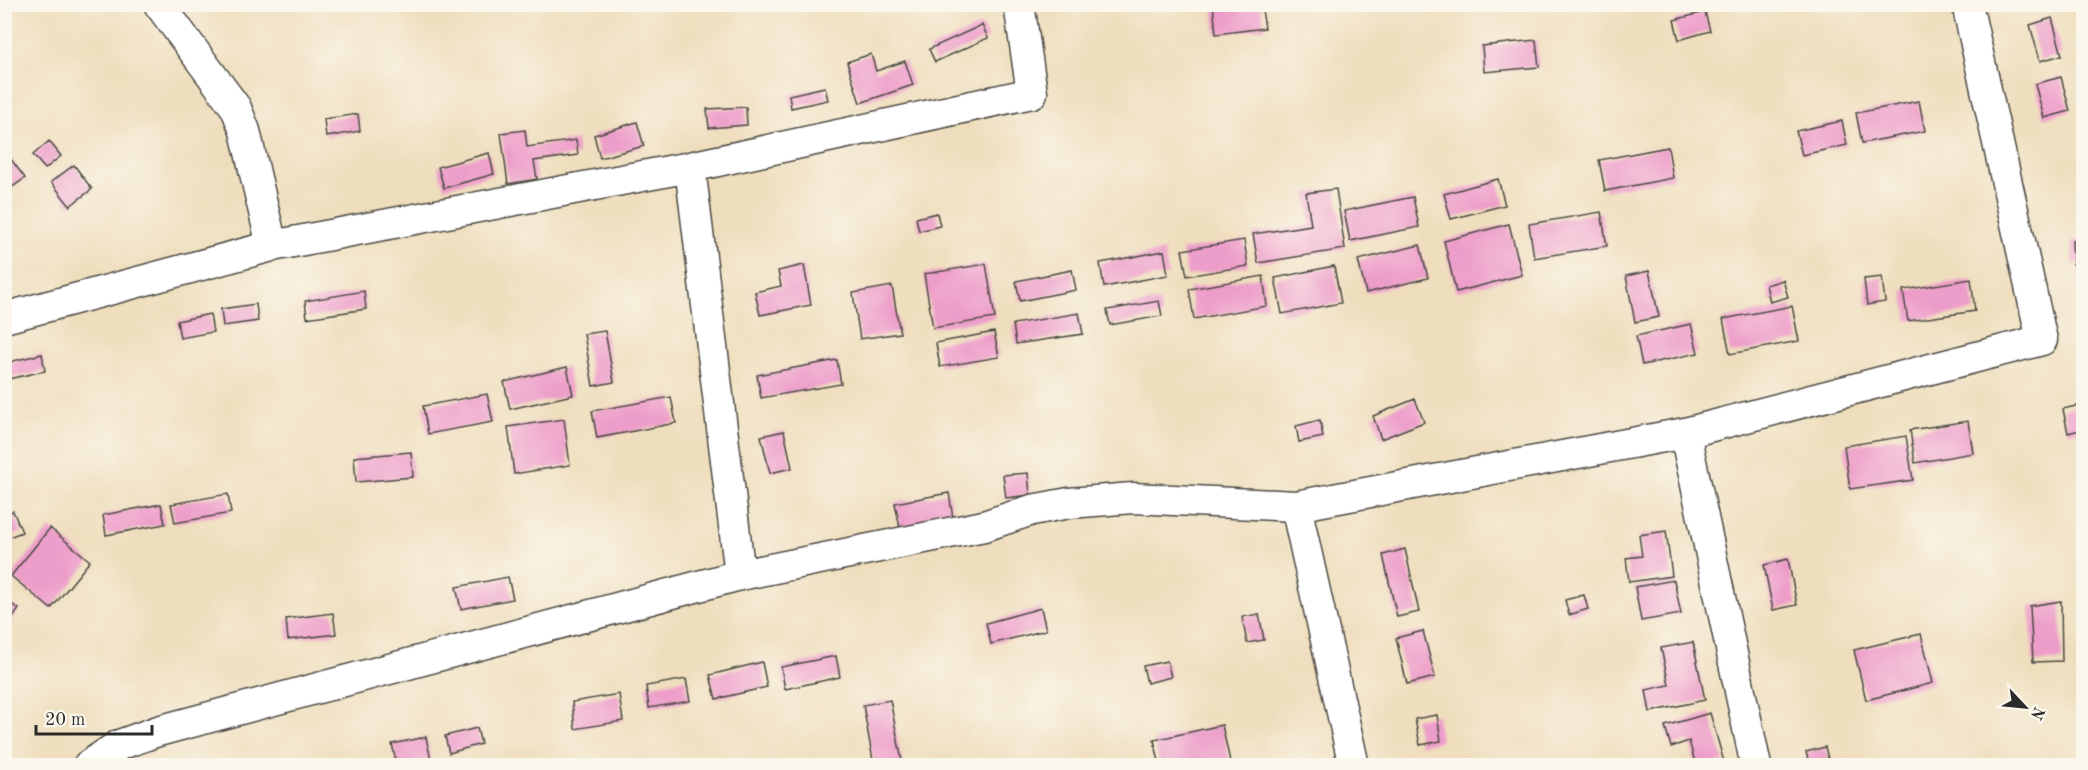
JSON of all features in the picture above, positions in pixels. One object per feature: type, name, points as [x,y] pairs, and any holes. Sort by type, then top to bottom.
[{"type":"street","points":[[159,4],[236,108],[245,131],[272,246]]},
{"type":"street","points":[[4,318],[272,246],[690,167],[1032,93],[1019,4]]},
{"type":"street","points":[[88,765],[119,746],[158,731],[740,575],[984,526],[1032,510],[1069,503],[1133,498],[1296,506],[1684,433],[2042,340],[1967,4]]},
{"type":"street","points":[[690,167],[740,575]]},
{"type":"street","points":[[1684,433],[1756,765]]},
{"type":"street","points":[[1296,506],[1354,765]]},
{"type":"building","points":[[1213,4],[1261,4],[1265,28],[1216,34]]},
{"type":"building","points":[[1705,12],[1710,31],[1679,40],[1674,20]]},
{"type":"building","points":[[2052,18],[2062,55],[2040,61],[2030,25]]},
{"type":"building","points":[[982,25],[988,38],[935,62],[929,49]]},
{"type":"building","points":[[1536,40],[1539,67],[1484,72],[1482,46]]},
{"type":"building","points":[[871,54],[876,71],[905,61],[913,85],[860,103],[847,62]]},
{"type":"building","points":[[2061,77],[2070,111],[2044,118],[2035,84]]},
{"type":"building","points":[[825,87],[828,100],[791,108],[789,95]]},
{"type":"building","points":[[1919,101],[1925,131],[1862,143],[1856,113]]},
{"type":"building","points":[[746,107],[747,125],[709,128],[707,109]]},
{"type":"building","points":[[358,114],[360,131],[326,137],[324,119]]},
{"type":"building","points":[[1842,121],[1847,145],[1802,155],[1796,131]]},
{"type":"building","points":[[637,122],[644,146],[600,158],[594,135]]},
{"type":"building","points":[[525,130],[527,147],[576,140],[578,155],[534,161],[537,179],[508,184],[501,133]]},
{"type":"building","points":[[49,141],[61,156],[45,169],[33,155]]},
{"type":"building","points":[[1668,147],[1673,178],[1605,191],[1599,160]]},
{"type":"building","points":[[4,150],[25,178],[4,193]]},
{"type":"building","points":[[489,153],[494,174],[444,188],[438,167]]},
{"type":"building","points":[[74,165],[92,189],[70,206],[51,182]]},
{"type":"building","points":[[1498,179],[1505,205],[1451,219],[1444,194]]},
{"type":"building","points":[[1336,189],[1345,249],[1258,263],[1253,234],[1311,225],[1306,193]]},
{"type":"building","points":[[1413,197],[1419,227],[1350,241],[1344,211]]},
{"type":"building","points":[[1601,212],[1607,246],[1534,258],[1529,224]]},
{"type":"building","points":[[937,213],[940,226],[919,231],[916,218]]},
{"type":"building","points":[[1509,224],[1522,275],[1456,292],[1444,241]]},
{"type":"building","points":[[1244,240],[1248,266],[1187,276],[1182,250]]},
{"type":"building","points":[[2084,240],[2084,263],[2073,264],[2072,241]]},
{"type":"building","points":[[1420,245],[1428,278],[1366,293],[1358,260]]},
{"type":"building","points":[[1164,251],[1168,275],[1104,287],[1100,263]]},
{"type":"building","points":[[986,264],[995,318],[933,328],[924,274]]},
{"type":"building","points":[[804,265],[811,305],[760,315],[755,292],[781,286],[778,271]]},
{"type":"building","points":[[1334,266],[1341,303],[1282,314],[1275,278]]},
{"type":"building","points":[[1072,270],[1076,290],[1020,301],[1016,281]]},
{"type":"building","points":[[1649,271],[1659,317],[1635,322],[1626,276]]},
{"type":"building","points":[[1263,276],[1267,306],[1194,319],[1189,289]]},
{"type":"building","points":[[1882,277],[1885,302],[1867,305],[1864,279]]},
{"type":"building","points":[[1971,279],[1975,311],[1908,321],[1903,290]]},
{"type":"building","points":[[1783,280],[1788,297],[1770,302],[1766,285]]},
{"type":"building","points":[[892,286],[900,333],[860,339],[853,293]]},
{"type":"building","points":[[364,291],[366,309],[307,318],[305,301]]},
{"type":"building","points":[[1159,301],[1162,316],[1110,325],[1107,310]]},
{"type":"building","points":[[256,304],[258,321],[223,326],[221,309]]},
{"type":"building","points":[[1792,306],[1799,341],[1730,354],[1723,319]]},
{"type":"building","points":[[1079,313],[1083,334],[1016,344],[1013,324]]},
{"type":"building","points":[[210,314],[213,332],[180,338],[177,321]]},
{"type":"building","points":[[1691,324],[1698,353],[1642,365],[1636,336]]},
{"type":"building","points":[[605,331],[614,382],[593,386],[584,334]]},
{"type":"building","points":[[994,332],[999,357],[940,367],[936,343]]},
{"type":"building","points":[[42,354],[45,371],[8,379],[5,363]]},
{"type":"building","points":[[837,360],[841,384],[761,398],[757,375]]},
{"type":"building","points":[[567,367],[573,395],[510,409],[504,382]]},
{"type":"building","points":[[487,394],[493,422],[428,434],[423,406]]},
{"type":"building","points":[[671,397],[676,423],[597,438],[592,411]]},
{"type":"building","points":[[1415,399],[1424,422],[1381,439],[1373,416]]},
{"type":"building","points":[[2084,404],[2084,429],[2068,433],[2063,409]]},
{"type":"building","points":[[564,419],[570,465],[514,474],[508,427]]},
{"type":"building","points":[[1320,420],[1323,437],[1299,442],[1296,426]]},
{"type":"building","points":[[1968,421],[1973,453],[1915,463],[1910,430]]},
{"type":"building","points":[[784,431],[792,468],[770,473],[761,436]]},
{"type":"building","points":[[1906,436],[1913,480],[1850,489],[1844,446]]},
{"type":"building","points":[[411,452],[413,477],[356,482],[354,457]]},
{"type":"building","points":[[1028,473],[1030,495],[1006,498],[1003,475]]},
{"type":"building","points":[[949,493],[953,518],[900,528],[895,503]]},
{"type":"building","points":[[228,494],[231,513],[175,523],[171,504]]},
{"type":"building","points":[[161,504],[165,524],[106,535],[103,515]]},
{"type":"building","points":[[13,511],[22,532],[4,539],[4,514]]},
{"type":"building","points":[[50,528],[90,561],[51,609],[11,576]]},
{"type":"building","points":[[1666,531],[1672,576],[1629,582],[1626,558],[1642,556],[1639,535]]},
{"type":"building","points":[[1405,549],[1419,612],[1397,617],[1383,555]]},
{"type":"building","points":[[1788,559],[1797,605],[1773,610],[1764,565]]},
{"type":"building","points":[[508,577],[513,599],[461,609],[456,587]]},
{"type":"building","points":[[1674,580],[1681,614],[1641,621],[1635,587]]},
{"type":"building","points":[[1584,595],[1588,609],[1569,615],[1565,600]]},
{"type":"building","points":[[4,599],[19,609],[4,631]]},
{"type":"building","points":[[2061,601],[2062,661],[2033,662],[2030,606]]},
{"type":"building","points":[[1041,608],[1046,630],[991,644],[986,623]]},
{"type":"building","points":[[333,613],[336,634],[288,640],[286,619]]},
{"type":"building","points":[[1259,614],[1264,640],[1247,643],[1242,617]]},
{"type":"building","points":[[1423,631],[1435,677],[1407,684],[1396,638]]},
{"type":"building","points":[[1921,634],[1933,683],[1866,700],[1854,650]]},
{"type":"building","points":[[1693,642],[1705,700],[1650,712],[1646,690],[1669,685],[1661,648]]},
{"type":"building","points":[[836,656],[840,677],[785,689],[781,667]]},
{"type":"building","points":[[1167,661],[1171,677],[1147,683],[1143,666]]},
{"type":"building","points":[[762,662],[767,687],[716,699],[710,675]]},
{"type":"building","points":[[686,679],[690,701],[649,708],[646,686]]},
{"type":"building","points":[[619,694],[623,721],[575,729],[572,702]]},
{"type":"building","points":[[890,700],[903,766],[874,766],[863,705]]},
{"type":"building","points":[[1710,713],[1724,762],[1696,766],[1689,741],[1671,747],[1665,726]]},
{"type":"building","points":[[1437,715],[1441,741],[1420,745],[1415,719]]},
{"type":"building","points":[[1222,725],[1231,766],[1160,766],[1154,740]]},
{"type":"building","points":[[477,728],[481,744],[449,753],[445,736]]},
{"type":"building","points":[[426,737],[431,760],[397,766],[392,744]]},
{"type":"building","points":[[1825,747],[1830,766],[1810,766],[1806,752]]}]
